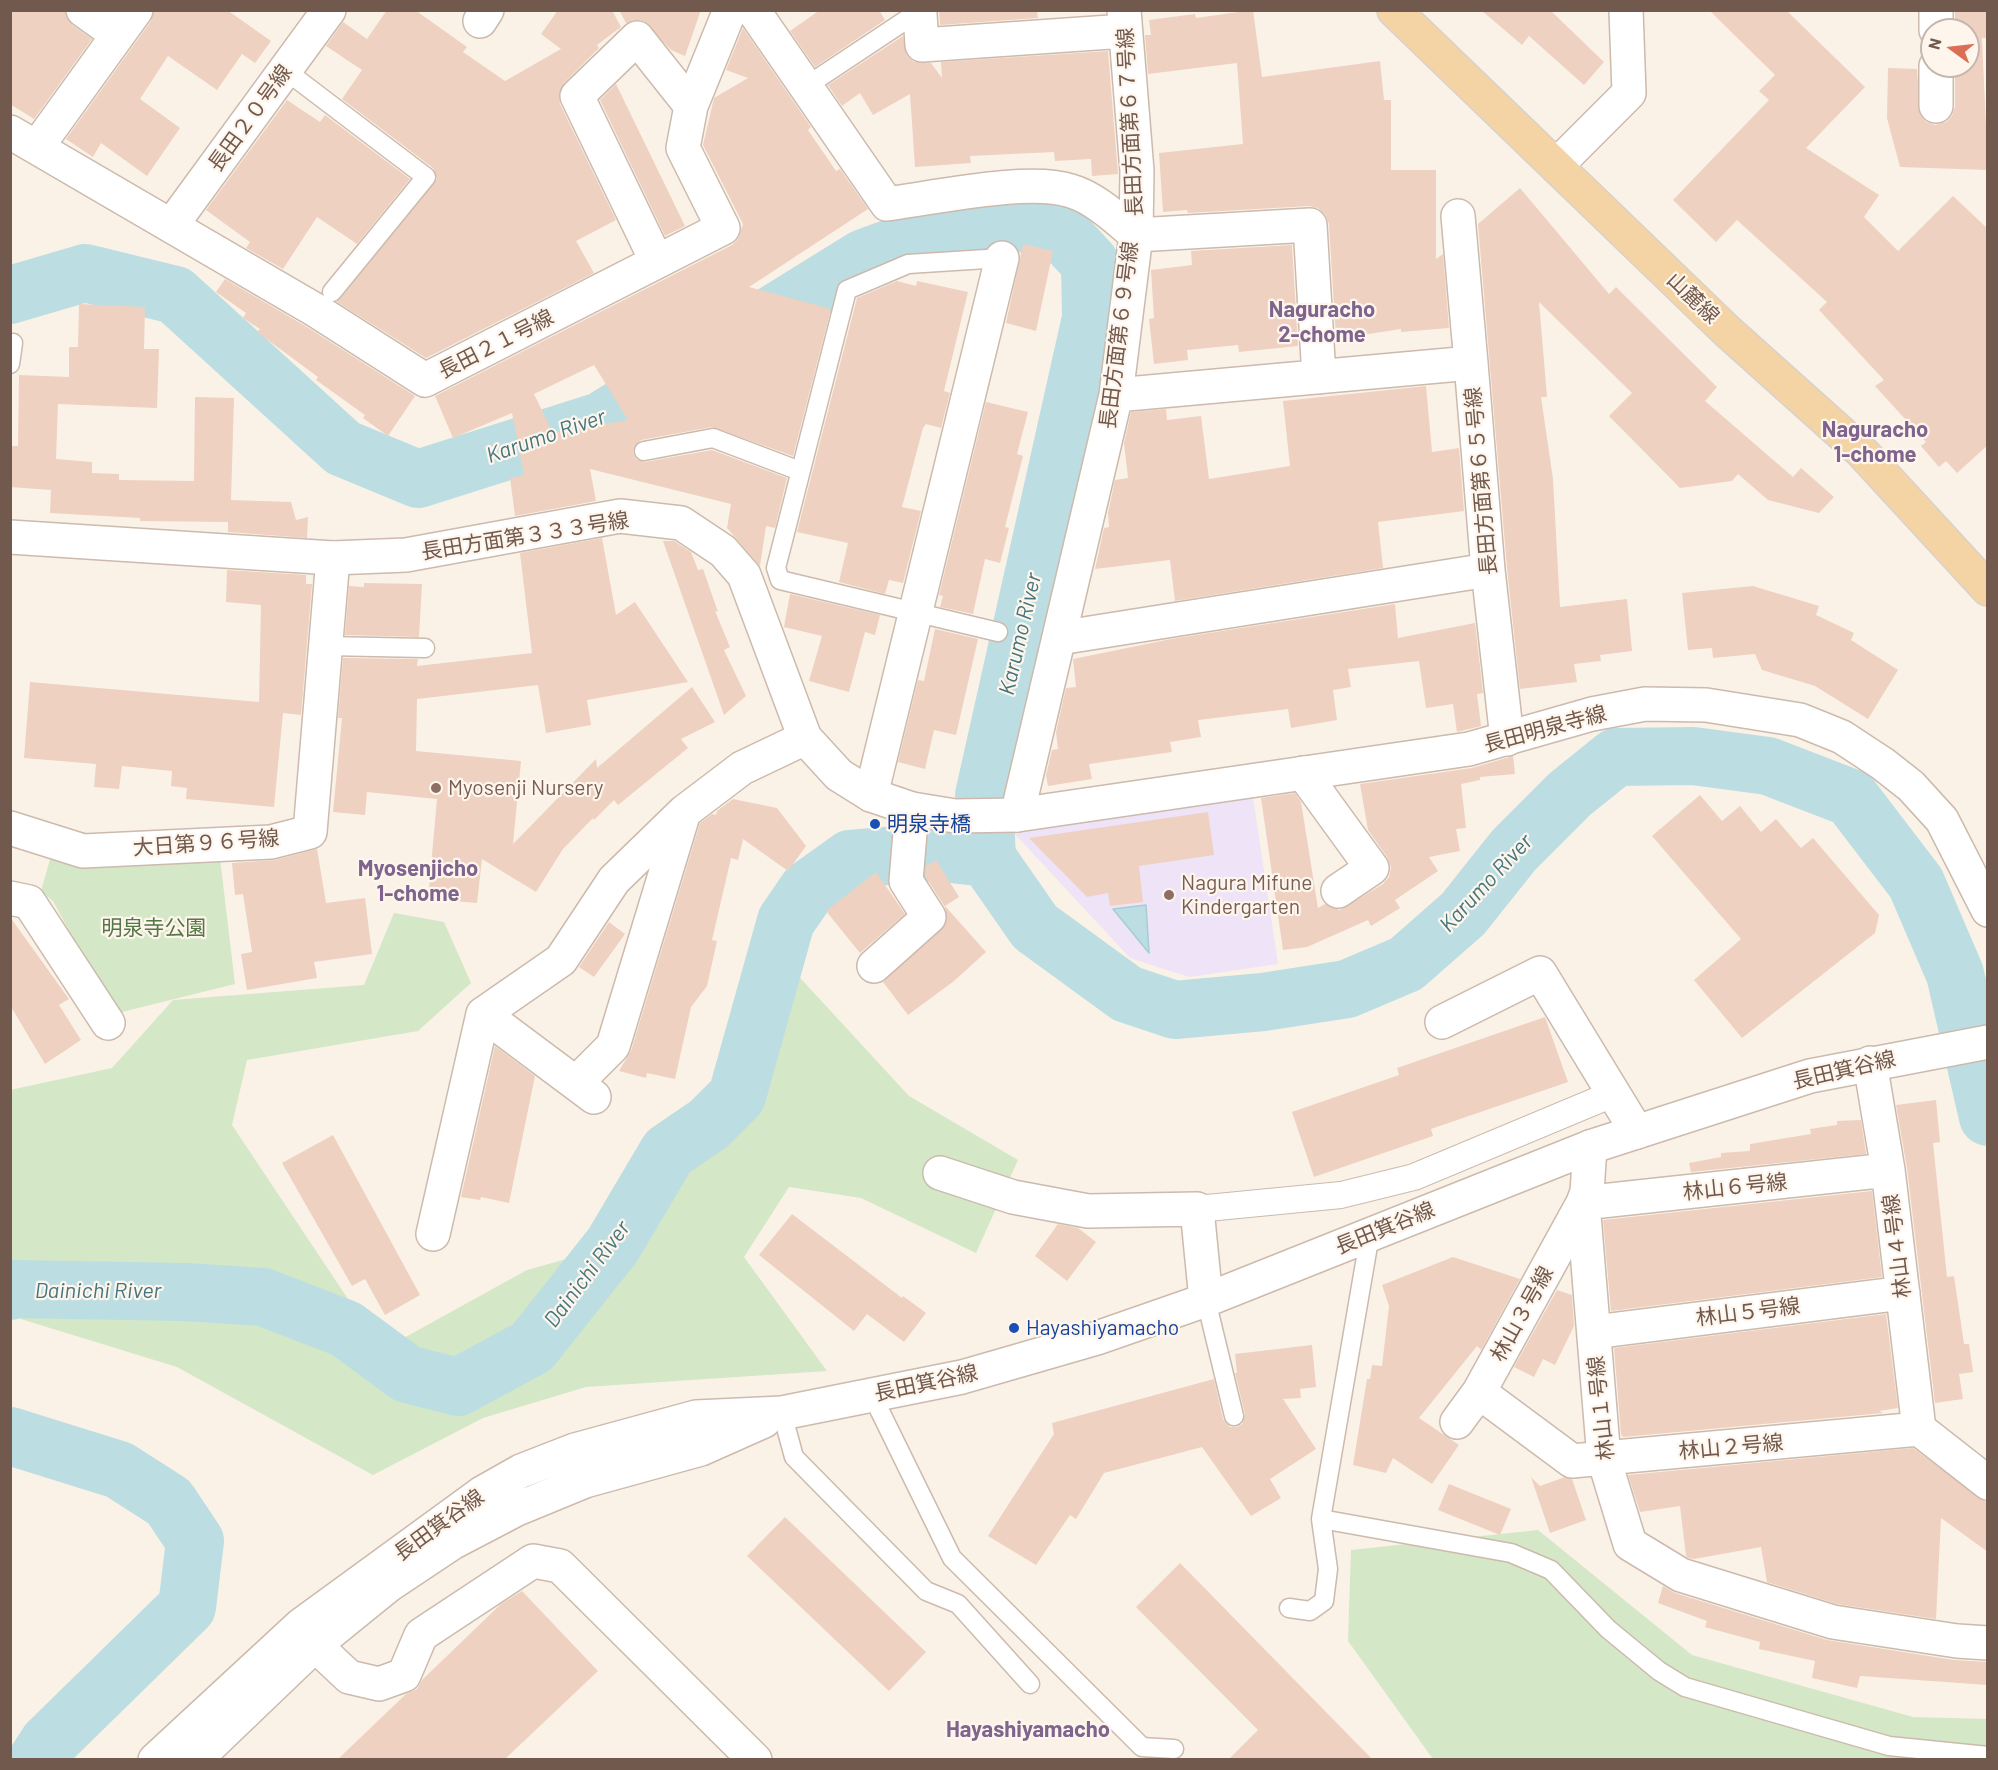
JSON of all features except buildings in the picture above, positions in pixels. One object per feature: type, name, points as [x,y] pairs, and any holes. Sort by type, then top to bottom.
[{"type":"main road","name":"山麓線","points":[[1394,10],[1727,330],[1860,452],[1987,587]]},
{"type":"street","points":[[24,139],[127,23],[83,10]]},
{"type":"street","name":"長田２０号線","points":[[171,226],[329,10]]},
{"type":"street","name":"長田２１号線","points":[[24,139],[317,311],[425,380],[656,260],[723,228],[682,148],[691,106],[730,10]]},
{"type":"street","name":"長田方面第６９号線","points":[[753,10],[887,204],[1029,186],[1071,191],[1111,213],[1136,234],[1116,395],[1017,815]]},
{"type":"street","points":[[1556,166],[1629,93],[1626,10]]},
{"type":"street","points":[[920,12],[922,45],[1124,21]]},
{"type":"street","name":"長田方面第６７号線","points":[[1124,21],[1137,171],[1136,234]]},
{"type":"street","points":[[656,260],[577,96],[637,38],[691,106]]},
{"type":"street","points":[[1936,78],[1936,106]]},
{"type":"street","points":[[1458,216],[1471,363]]},
{"type":"street","points":[[1136,234],[1310,225],[1319,377]]},
{"type":"street","points":[[871,795],[1002,258]]},
{"type":"street","name":"長田方面第６５号線","points":[[1116,395],[1471,363],[1488,570],[1507,739]]},
{"type":"street","name":"長田方面第３３３号線","points":[[10,537],[333,558],[406,555],[620,516],[681,523],[723,551],[744,575],[805,738],[839,775],[871,795],[910,839],[955,816],[1017,815]]},
{"type":"street","name":"大日第９６号線","points":[[10,828],[83,851],[271,842],[310,832],[333,558]]},
{"type":"street","points":[[1059,638],[1488,570]]},
{"type":"street","name":"長田明泉寺線","points":[[1017,815],[1469,749],[1592,714],[1645,704],[1706,705],[1800,720],[1842,737],[1911,786],[1942,819],[1988,910]]},
{"type":"street","points":[[433,1234],[483,1014],[561,960],[614,880],[684,812],[742,768],[805,738]]},
{"type":"street","points":[[1303,772],[1372,868],[1338,891]]},
{"type":"street","points":[[483,1014],[585,1089],[613,1046],[684,812]]},
{"type":"street","points":[[874,966],[929,917],[906,881],[910,839]]},
{"type":"street","points":[[10,898],[29,903],[108,1023]]},
{"type":"street","points":[[1443,1022],[1539,973],[1637,1132]]},
{"type":"street","name":"長田箕谷線","points":[[155,1760],[301,1625],[482,1493],[520,1472],[624,1436],[696,1417],[782,1413],[973,1374],[1097,1338],[1206,1300],[1590,1147],[1778,1086],[1870,1063],[1988,1042]]},
{"type":"street","name":"林山４号線","points":[[1870,1063],[1888,1170],[1920,1430]]},
{"type":"street","points":[[940,1173],[1013,1197],[1088,1211],[1197,1209],[1341,1195],[1414,1177],[1615,1093]]},
{"type":"street","name":"林山１号線","points":[[1590,1147],[1587,1192],[1583,1203],[1604,1458],[1630,1544],[1681,1575],[1833,1622],[1957,1641],[1988,1642]]},
{"type":"street","name":"林山６号線","points":[[1583,1203],[1888,1170]]},
{"type":"street","name":"林山３号線","points":[[1457,1422],[1479,1392],[1583,1203]]},
{"type":"street","points":[[1197,1209],[1206,1300]]},
{"type":"street","name":"林山５号線","points":[[1594,1332],[1903,1293]]},
{"type":"street","name":"林山２号線","points":[[1479,1392],[1572,1461],[1920,1430]]},
{"type":"street","name":"長田箕谷線","points":[[195,1760],[315,1645],[389,1585],[429,1557],[516,1509],[585,1481],[701,1449],[782,1413]]},
{"type":"street","points":[[1920,1430],[1988,1483]]},
{"type":"street","points":[[315,1645],[349,1677],[379,1684],[404,1675],[420,1635],[532,1561],[560,1566],[755,1760]]},
{"type":"lane","points":[[805,87],[920,12]]},
{"type":"lane","points":[[285,70],[426,177],[332,292]]},
{"type":"lane","points":[[998,632],[780,580],[776,568],[847,290],[908,264],[1002,258]]},
{"type":"lane","points":[[10,364],[13,342]]},
{"type":"lane","points":[[644,451],[713,438],[800,471]]},
{"type":"lane","points":[[326,646],[425,648]]},
{"type":"lane","points":[[1289,1608],[1310,1611],[1324,1601],[1328,1569],[1321,1519],[1370,1234]]},
{"type":"lane","points":[[1206,1300],[1234,1416]]},
{"type":"lane","points":[[872,1395],[952,1558],[1142,1746],[1174,1749]]},
{"type":"lane","points":[[782,1413],[794,1457],[926,1591],[958,1604],[1030,1684]]},
{"type":"lane","points":[[1321,1519],[1511,1553],[1551,1570],[1608,1629],[1659,1671],[1685,1687],[1889,1746],[1988,1756]]},
{"type":"shaded area","name":"Nagura Mifune Kindergarten","points":[[1253,797],[1278,964],[1189,977],[1130,958],[1012,831]]},
{"type":"green space","name":"明泉寺公園","points":[[219,850],[235,984],[114,1014],[53,901],[41,891],[52,852]]},
{"type":"green space","points":[[394,913],[444,922],[471,983],[418,1031],[247,1060],[232,1125],[382,1350],[527,1270],[620,1244],[646,1144],[717,1082],[756,930],[909,1096],[1018,1160],[976,1253],[861,1198],[789,1187],[744,1257],[827,1371],[586,1387],[483,1418],[373,1475],[177,1367],[11,1316],[10,1090],[112,1068],[173,1000],[364,985]]},
{"type":"green space","points":[[1538,1530],[1692,1655],[1913,1717],[1987,1719],[1987,1759],[1433,1759],[1348,1641],[1351,1550]]},
{"type":"water","points":[[1146,905],[1149,953],[1113,909]]},
{"type":"waterway","name":"Karumo River","points":[[10,295],[85,273],[175,295],[343,448],[418,479],[601,421],[864,258],[927,235],[1019,222],[1064,235],[1090,263],[1091,318],[984,795],[987,858],[1035,927],[1127,994],[1175,1010],[1263,1002],[1347,989],[1406,964],[1463,914],[1514,850],[1570,794],[1616,757],[1693,756],[1768,766],[1851,798],[1916,883],[1955,974],[1988,1117]]},
{"type":"waterway","name":"Dainichi River","points":[[10,1291],[15,1289],[185,1292],[263,1297],[346,1329],[407,1374],[458,1387],[532,1347],[613,1245],[668,1152],[709,1124],[737,1096],[786,921],[808,889],[850,859],[933,852],[987,858]]},
{"type":"waterway","name":"Dainichi River","points":[[10,1436],[119,1470],[169,1502],[195,1541],[187,1607],[48,1743],[37,1760]]},
{"type":"place","name":"Myosenji Nursery","points":[[436,788]]},
{"type":"place","name":"明泉寺橋","points":[[875,824]]},
{"type":"place","name":"Nagura Mifune Kindergarten","points":[[1169,895]]},
{"type":"place","name":"Hayashiyamacho","points":[[1014,1328]]},
{"type":"district","name":"Naguracho 2-chome","points":[[1322,322]]},
{"type":"district","name":"Naguracho 1-chome","points":[[1875,443]]},
{"type":"district","name":"Myosenjicho 1-chome","points":[[418,882]]},
{"type":"district","name":"Hayashiyamacho","points":[[1028,1730]]}]
